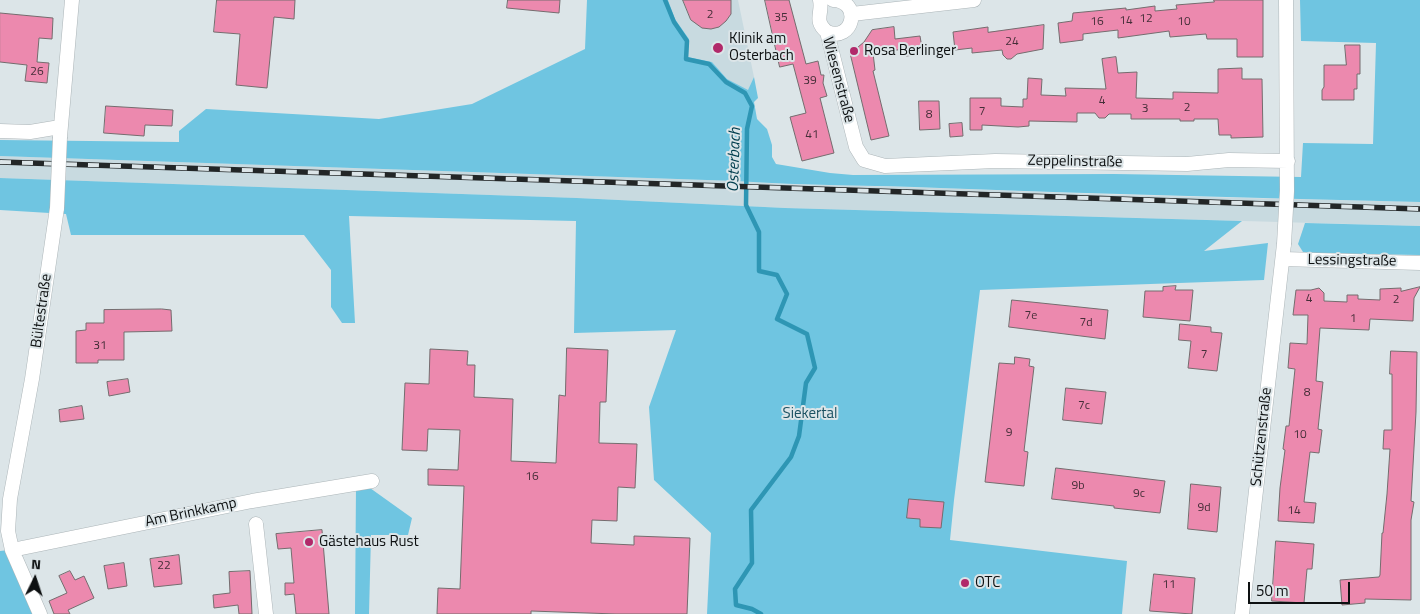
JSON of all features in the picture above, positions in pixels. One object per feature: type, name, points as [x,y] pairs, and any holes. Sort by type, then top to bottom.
[{"type":"street","name":"Bültestraße","points":[[40,614],[12,550],[8,531],[9,511],[32,379],[57,208],[60,133],[72,0]]},
{"type":"street","points":[[852,14],[974,0]]},
{"type":"street","points":[[1286,0],[1287,167]]},
{"type":"street","points":[[827,2],[845,3],[850,8],[852,14],[851,22],[844,31],[838,33],[827,32]]},
{"type":"street","name":"Wiesenstraße","points":[[827,2],[818,14],[819,19],[821,26],[827,32],[856,146],[864,160]]},
{"type":"street","points":[[0,132],[30,132],[54,128],[60,133]]},
{"type":"street","name":"Zeppelinstraße","points":[[864,160],[885,166],[995,161],[1187,164],[1229,160],[1287,167]]},
{"type":"street","name":"Schützenstraße","points":[[1242,614],[1283,259],[1287,167]]},
{"type":"street","name":"Lessingstraße","points":[[1283,259],[1420,263]]},
{"type":"street","name":"Am Brinkkamp","points":[[12,550],[252,501],[372,481]]},
{"type":"street","points":[[256,524],[266,614]]},
{"type":"shaded area","name":"Klinik am Osterbach","points":[[668,0],[738,0],[754,77],[748,91],[727,79],[712,62],[688,57],[689,39],[675,19]]},
{"type":"shaded area","points":[[0,156],[1115,195],[1420,202],[1420,226],[785,208],[577,198],[0,178]]},
{"type":"green space","points":[[587,0],[668,0],[675,19],[689,39],[688,57],[712,62],[727,79],[748,90],[754,77],[758,98],[754,102],[757,119],[767,129],[772,145],[772,157],[776,164],[853,175],[1114,174],[1301,177],[1303,143],[1373,144],[1376,43],[1301,41],[1300,0],[1420,0],[1420,202],[812,185],[0,156],[0,140],[179,142],[179,131],[206,109],[379,119],[472,104],[585,49]]},
{"type":"green space","name":"Siekertal","points":[[0,178],[577,198],[785,208],[1242,221],[1204,251],[1268,243],[1264,280],[980,290],[950,540],[1127,561],[1122,614],[707,614],[711,533],[654,480],[649,407],[676,330],[574,333],[576,221],[349,216],[355,323],[342,323],[331,307],[331,270],[304,235],[71,235],[66,214],[0,210]]},
{"type":"green space","points":[[1305,223],[1420,226],[1420,255],[1303,252],[1298,244]]},
{"type":"green space","points":[[363,483],[412,518],[408,535],[371,535],[369,614],[355,614],[356,486]]},
{"type":"green space","points":[[9,550],[36,614],[0,614],[0,551]]},
{"type":"building","points":[[217,0],[295,0],[294,19],[274,17],[267,88],[236,85],[240,34],[214,32]]},
{"type":"building","points":[[508,0],[560,0],[559,13],[507,8]]},
{"type":"building","points":[[683,0],[731,0],[731,14],[719,27],[711,29],[702,28],[691,20]]},
{"type":"building","points":[[765,0],[789,0],[806,64],[818,61],[821,75],[824,75],[823,83],[827,96],[820,98],[834,153],[802,161],[790,117],[806,113],[793,64],[780,67]]},
{"type":"building","points":[[1214,0],[1263,0],[1263,57],[1237,57],[1237,39],[1207,39],[1206,34],[1170,37],[1169,31],[1118,38],[1118,30],[1083,34],[1083,40],[1060,43],[1058,23],[1072,21],[1073,13],[1126,8],[1126,10],[1155,6],[1155,11],[1177,9],[1176,5],[1214,2]]},
{"type":"building","points":[[0,13],[53,18],[52,39],[39,38],[37,62],[49,63],[47,83],[25,81],[27,65],[0,62]]},
{"type":"building","points":[[1044,25],[1043,49],[1017,54],[1011,59],[1007,59],[1003,55],[1002,50],[972,53],[972,48],[955,50],[953,32],[988,27],[988,32]]},
{"type":"building","points":[[894,27],[895,39],[920,36],[923,54],[906,56],[905,49],[873,53],[875,70],[873,71],[889,136],[871,140],[850,53],[859,51],[858,47],[872,30]]},
{"type":"building","points":[[1345,45],[1360,45],[1360,74],[1357,74],[1357,89],[1354,89],[1354,100],[1322,100],[1324,65],[1346,65]]},
{"type":"building","points":[[1116,57],[1118,73],[1137,72],[1136,98],[1173,99],[1173,92],[1218,93],[1218,69],[1242,68],[1242,79],[1262,79],[1263,137],[1231,138],[1231,135],[1219,135],[1218,119],[1180,121],[1180,119],[1131,119],[1131,114],[1109,114],[1105,118],[1099,118],[1095,113],[1077,113],[1077,122],[1029,121],[1029,126],[982,125],[982,130],[970,130],[970,98],[1001,98],[1001,106],[1023,107],[1023,99],[1027,99],[1028,78],[1042,79],[1041,95],[1066,96],[1065,88],[1106,89],[1102,59]]},
{"type":"building","points":[[919,101],[939,101],[940,129],[920,130]]},
{"type":"building","points":[[106,106],[173,110],[172,126],[145,125],[144,136],[104,133]]},
{"type":"building","points":[[962,123],[963,136],[950,137],[949,124]]},
{"type":"building","points":[[1176,286],[1175,290],[1193,290],[1190,321],[1143,317],[1145,291],[1163,291],[1163,287]]},
{"type":"building","points":[[1420,287],[1414,298],[1413,321],[1370,319],[1369,330],[1320,328],[1316,381],[1323,382],[1318,429],[1322,430],[1319,453],[1310,452],[1304,502],[1316,503],[1314,523],[1278,521],[1285,450],[1283,449],[1286,426],[1289,426],[1295,369],[1288,368],[1290,343],[1307,344],[1308,315],[1293,315],[1296,290],[1319,288],[1324,293],[1324,301],[1347,302],[1347,295],[1358,295],[1358,299],[1380,300],[1380,289],[1401,288],[1401,291]]},
{"type":"building","points":[[1012,300],[1108,310],[1105,339],[1009,327]]},
{"type":"building","points":[[104,310],[171,310],[172,331],[124,332],[124,360],[98,360],[98,363],[76,363],[76,331],[86,330],[86,323],[104,323]]},
{"type":"building","points":[[1180,324],[1211,327],[1211,332],[1222,333],[1217,371],[1188,368],[1191,341],[1179,340]]},
{"type":"building","points":[[567,348],[608,350],[606,402],[600,402],[599,443],[637,444],[635,488],[618,487],[617,521],[592,520],[591,543],[634,545],[634,536],[690,538],[687,614],[531,611],[531,614],[437,614],[438,588],[460,589],[464,486],[428,485],[428,469],[458,470],[460,430],[428,429],[427,451],[402,450],[405,383],[429,384],[430,349],[468,351],[467,365],[475,365],[474,397],[513,399],[511,461],[556,463],[559,395],[565,396]]},
{"type":"building","points":[[1391,351],[1417,352],[1411,501],[1414,502],[1411,520],[1411,600],[1365,599],[1365,603],[1342,605],[1340,580],[1379,577],[1380,575],[1390,449],[1383,449],[1384,430],[1392,430]]},
{"type":"building","points":[[1015,357],[1030,359],[1029,366],[1034,367],[1024,451],[1028,452],[1024,486],[985,482],[999,363],[1014,364]]},
{"type":"building","points":[[128,379],[130,392],[109,396],[107,382]]},
{"type":"building","points":[[1066,388],[1106,392],[1102,424],[1063,420]]},
{"type":"building","points":[[82,406],[84,419],[60,422],[59,410]]},
{"type":"building","points":[[1056,468],[1165,481],[1160,513],[1052,499]]},
{"type":"building","points":[[1191,484],[1221,487],[1217,532],[1188,529]]},
{"type":"building","points":[[909,499],[944,502],[941,528],[920,527],[920,519],[907,518]]},
{"type":"building","points":[[322,530],[329,614],[296,614],[294,594],[285,595],[285,583],[294,583],[291,548],[278,549],[276,534]]},
{"type":"building","points":[[1276,541],[1314,544],[1312,569],[1307,569],[1304,603],[1272,601]]},
{"type":"building","points":[[179,555],[182,584],[154,587],[150,559]]},
{"type":"building","points":[[124,563],[127,586],[108,589],[104,566]]},
{"type":"building","points":[[70,571],[75,580],[84,576],[94,598],[68,610],[70,614],[54,614],[49,601],[67,593],[59,576]]},
{"type":"building","points":[[250,571],[252,614],[239,614],[238,605],[214,608],[213,595],[230,593],[229,572]]},
{"type":"building","points":[[1154,574],[1195,578],[1192,614],[1150,611]]},
{"type":"waterway","name":"Osterbach","points":[[665,0],[674,22],[687,41],[686,59],[709,64],[726,82],[745,93],[752,106],[747,129],[746,205],[759,232],[759,271],[777,275],[787,294],[777,319],[807,334],[815,368],[806,383],[799,436],[791,457],[751,510],[752,563],[735,589],[736,605],[752,609],[761,614]]},
{"type":"railway","points":[[0,162],[1420,209]]},
{"type":"place","name":"Klinik am Osterbach","points":[[718,48]]},
{"type":"place","name":"Rosa Berlinger","points":[[854,51]]},
{"type":"place","name":"Gästehaus Rust","points":[[309,542]]},
{"type":"place","name":"OTC","points":[[965,583]]}]
